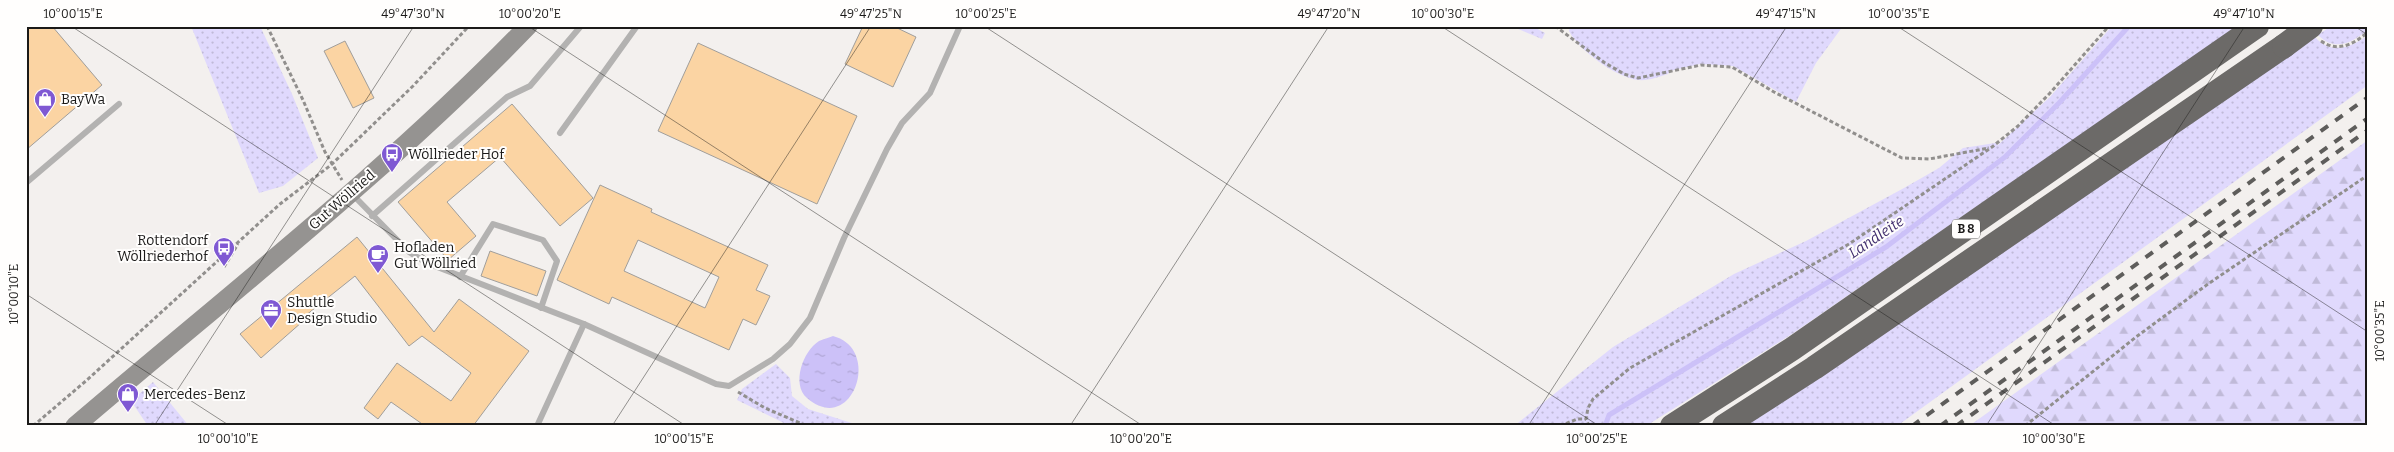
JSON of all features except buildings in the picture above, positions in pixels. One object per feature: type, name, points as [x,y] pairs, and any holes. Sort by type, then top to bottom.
[{"type":"highway","name":"B 8","points":[[1672,426],[1808,338],[2257,26]]},
{"type":"highway","name":"B 8","points":[[1724,426],[1822,363],[2284,46],[2315,33]]},
{"type":"street","name":"Gut Wöllried","points":[[75,426],[148,366],[457,98],[528,26]]},
{"type":"lane","points":[[372,216],[507,97],[530,86],[581,26]]},
{"type":"lane","points":[[560,133],[637,26]]},
{"type":"lane","points":[[350,192],[409,252],[427,263],[584,324],[716,384],[729,386],[773,359],[790,344],[810,318],[844,238],[887,149],[902,123],[930,93],[960,26]]},
{"type":"lane","points":[[26,183],[119,104]]},
{"type":"lane","points":[[460,277],[493,224],[543,240],[557,261],[541,308]]},
{"type":"lane","points":[[536,426],[584,324]]},
{"type":"path","points":[[266,26],[331,164],[350,192]]},
{"type":"path","points":[[33,426],[95,373],[240,239],[280,204],[331,164],[413,86],[469,26]]},
{"type":"path","points":[[1555,26],[1604,63],[1624,74],[1638,78],[1652,77],[1700,65],[1732,67],[1774,92],[1902,158],[1929,159],[1992,147]]},
{"type":"path","points":[[1589,426],[1586,419],[1588,408],[1593,399],[1630,368],[1849,244],[1992,147],[2018,126],[2050,93],[2109,26]]},
{"type":"path","points":[[2315,33],[2332,47],[2340,47],[2351,44],[2368,32]]},
{"type":"path","points":[[2024,426],[2136,337],[2208,284],[2368,175]]},
{"type":"path","points":[[224,267],[240,239]]},
{"type":"path","points":[[729,386],[765,408],[807,426]]},
{"type":"path","points":[[1560,426],[1577,419],[1586,419]]},
{"type":"green space","points":[[191,26],[260,26],[292,94],[318,158],[283,186],[259,193]]},
{"type":"green space","points":[[1511,26],[1532,26],[1545,33],[1542,39]]},
{"type":"green space","points":[[1570,26],[1843,26],[1816,63],[1796,102],[1733,66],[1700,64],[1670,71],[1668,74],[1650,79],[1638,80],[1629,78],[1599,62],[1589,54],[1569,31]]},
{"type":"green space","points":[[2112,26],[2238,26],[1792,334],[1646,426],[1514,426],[1613,347],[1734,274],[1806,241],[1904,188],[1939,168],[1963,148],[1995,143],[1998,145],[2050,97]]},
{"type":"green space","points":[[2331,26],[2368,26],[2368,30],[2349,42],[2337,44],[2324,40],[2318,35]]},
{"type":"green space","points":[[2368,35],[2368,85],[1897,426],[1736,426],[2315,37],[2321,43],[2328,46],[2341,48],[2355,43]]},
{"type":"green space","points":[[2368,140],[2368,426],[1969,426]]},
{"type":"green space","points":[[776,364],[790,378],[792,396],[808,409],[861,426],[790,426],[737,400],[742,389]]},
{"type":"green space","points":[[153,382],[189,426],[148,426],[131,401]]},
{"type":"water","points":[[833,336],[848,344],[856,357],[859,372],[856,386],[848,399],[837,407],[823,407],[807,398],[802,392],[800,385],[801,368],[808,352],[813,346],[819,341]]},
{"type":"waterway","name":"Landleite","points":[[1605,426],[1609,415],[1886,247],[2005,157],[2059,103],[2129,26]]},
{"type":"railway","points":[[1912,426],[2368,97]]},
{"type":"railway","points":[[1940,426],[2368,118]]},
{"type":"railway","points":[[1956,426],[2368,130]]},
{"type":"place","name":"BayWa","points":[[45,118]]},
{"type":"place","name":"Wöllrieder Hof","points":[[392,173]]},
{"type":"place","name":"Rottendorf Wöllriederhof","points":[[224,267]]},
{"type":"place","name":"Hofladen Gut Wöllried","points":[[378,274]]},
{"type":"place","name":"Shuttle Design Studio","points":[[271,329]]},
{"type":"place","name":"Mercedes-Benz","points":[[128,413]]}]
